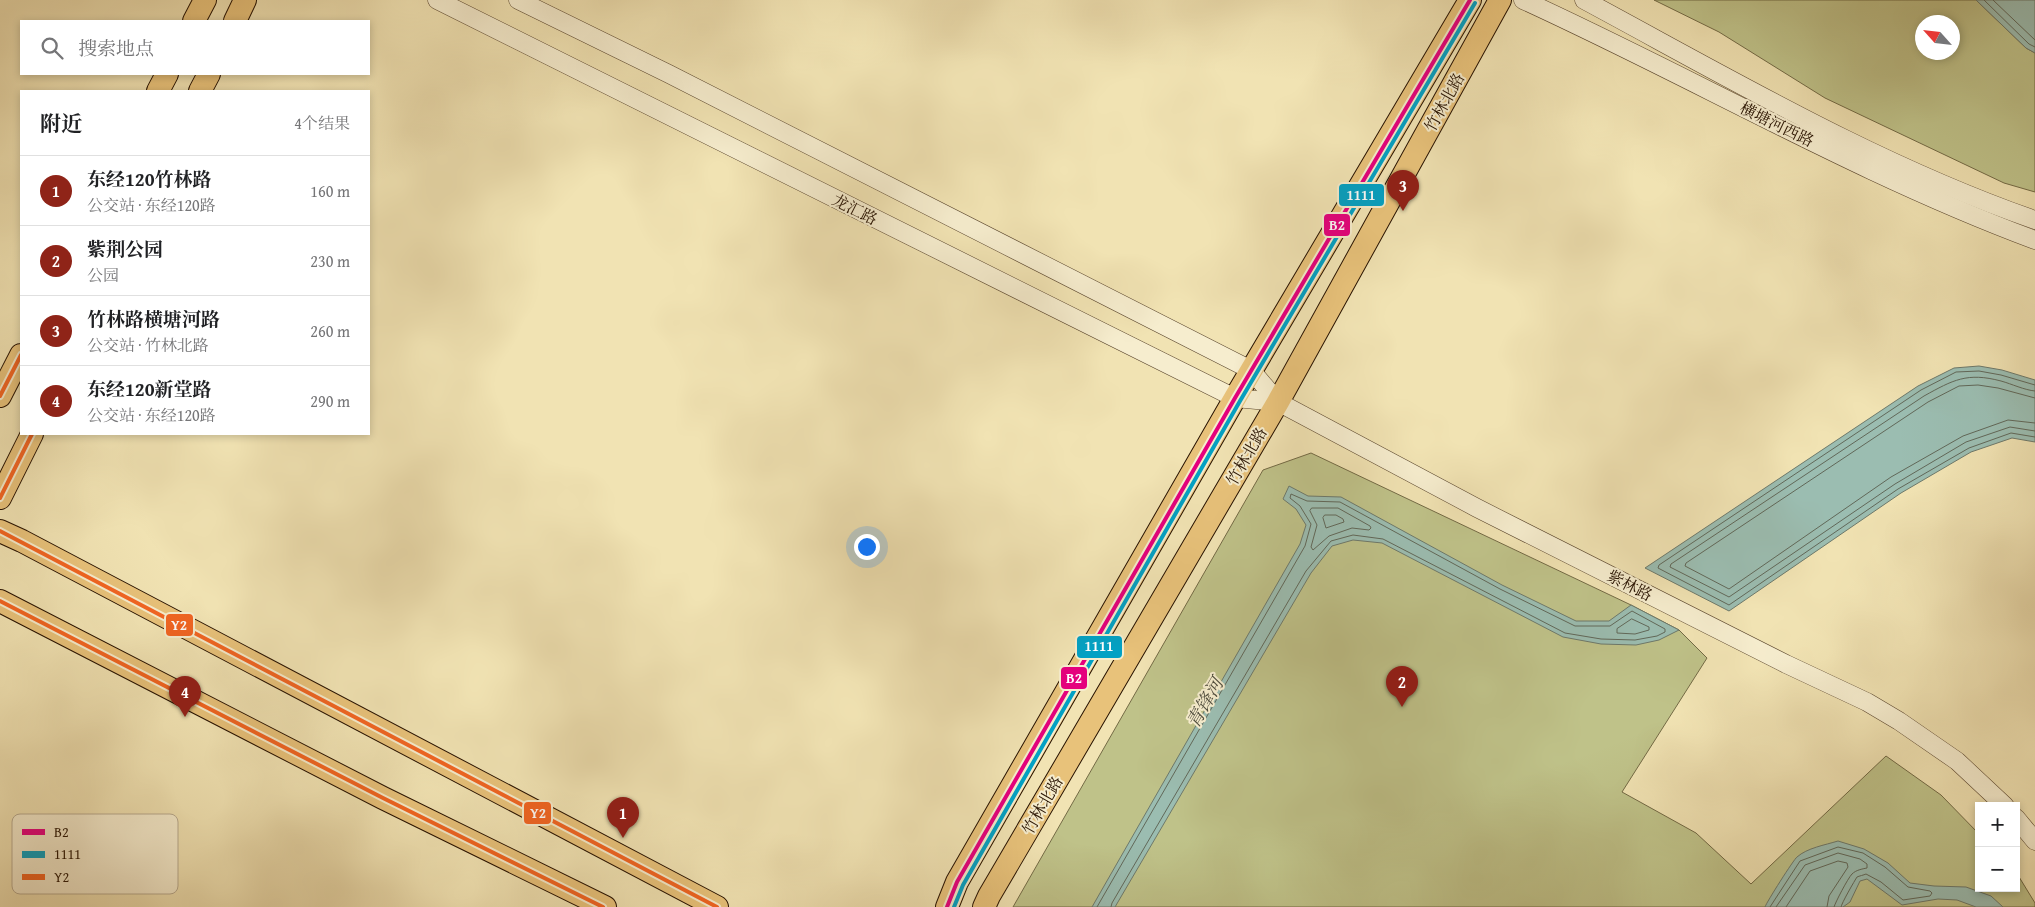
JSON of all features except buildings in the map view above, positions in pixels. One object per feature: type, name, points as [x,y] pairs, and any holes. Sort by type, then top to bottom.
[{"type":"main road","points":[[195,20],[205,0]]},
{"type":"main road","points":[[235,20],[245,0]]},
{"type":"main road","name":"竹林北路","points":[[947,907],[957,882],[1251,370],[1470,0]]},
{"type":"main road","name":"竹林北路","points":[[984,907],[1278,402],[1500,0]]},
{"type":"main road","points":[[159,90],[166,75]]},
{"type":"main road","points":[[201,90],[208,75]]},
{"type":"main road","points":[[0,396],[20,357]]},
{"type":"main road","points":[[0,498],[32,435]]},
{"type":"main road","points":[[0,531],[717,907]]},
{"type":"main road","points":[[0,601],[383,798],[601,905]]},
{"type":"main road","points":[[936,907],[943,901],[998,810]]},
{"type":"street","name":"龙汇路","points":[[437,0],[1235,398],[1278,402]]},
{"type":"street","points":[[518,0],[676,78],[1251,370]]},
{"type":"street","name":"横塘河西路","points":[[1523,0],[1799,136],[1976,218],[2035,240]]},
{"type":"street","name":"横塘河西路","points":[[1584,0],[1815,124],[1984,202],[2035,220]]},
{"type":"street","name":"紫林路","points":[[1251,370],[1278,402],[1477,508],[1777,659],[1867,702],[1899,721],[1957,761],[2002,802]]},
{"type":"street","points":[[2020,823],[2035,841]]},
{"type":"green space","points":[[1654,0],[1976,0],[2026,48],[2035,53],[2035,192],[2004,183],[1825,98],[1719,32]]},
{"type":"green space","points":[[1311,453],[1631,605],[1679,630],[1707,658],[1622,792],[1696,833],[1751,884],[1886,756],[1941,795],[1975,830],[1975,892],[2020,892],[2020,879],[2035,903],[2035,907],[1013,907],[1263,470]]},
{"type":"water","points":[[1976,0],[2035,0],[2035,53],[2026,48]]},
{"type":"water","points":[[1979,366],[2002,370],[2035,380],[2035,442],[2012,438],[1971,452],[1901,493],[1729,611],[1645,568],[1918,386],[1954,368]]},
{"type":"water","points":[[1289,486],[1308,496],[1341,497],[1502,585],[1576,621],[1609,621],[1631,605],[1679,630],[1659,640],[1636,645],[1601,644],[1563,637],[1382,543],[1353,540],[1332,546],[1311,573],[1115,907],[1092,907],[1300,544],[1306,525],[1296,509],[1283,499]]},
{"type":"water","points":[[1838,841],[1864,849],[1888,863],[1910,883],[1966,887],[1975,890],[1975,892],[1991,896],[2003,907],[1976,907],[1957,900],[1938,899],[1902,905],[1867,879],[1860,881],[1850,902],[1843,907],[1765,907],[1797,857],[1811,849]]},
{"type":"transit line","name":"B2","points":[[947,907],[957,882],[1235,398],[1470,0]]},
{"type":"transit line","name":"1111","points":[[954,907],[963,885],[1240,401],[1475,3]]},
{"type":"transit line","name":"Y2","points":[[0,396],[20,357]]},
{"type":"transit line","name":"Y2","points":[[0,498],[32,435]]},
{"type":"transit line","name":"Y2","points":[[0,531],[717,907]]},
{"type":"transit line","name":"Y2","points":[[0,601],[383,798],[603,907]]},
{"type":"place","name":"竹林路横塘河路","points":[[1403,211]]},
{"type":"place","name":"紫荆公园","points":[[1402,707]]},
{"type":"place","name":"东经120新堂路","points":[[185,717]]},
{"type":"place","name":"东经120竹林路","points":[[623,838]]},
{"type":"water label","name":"青锋河","points":[[1205,703]]}]
